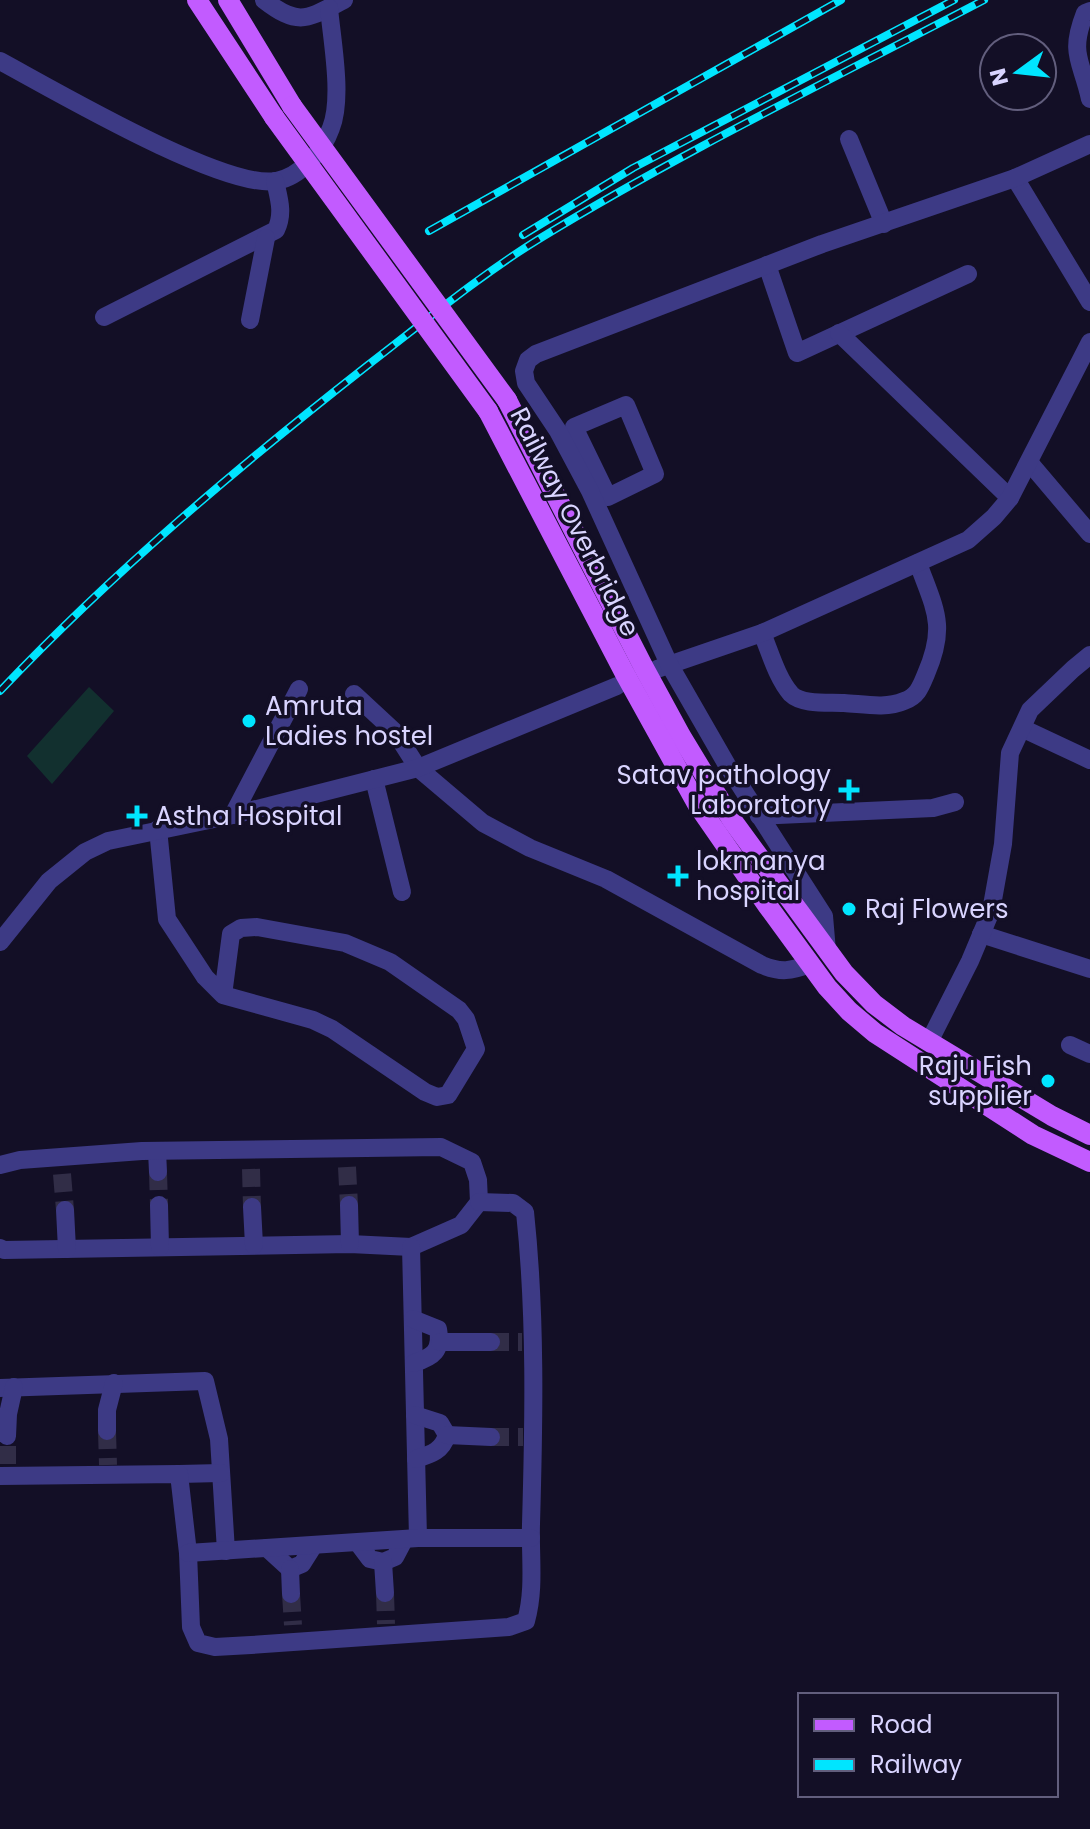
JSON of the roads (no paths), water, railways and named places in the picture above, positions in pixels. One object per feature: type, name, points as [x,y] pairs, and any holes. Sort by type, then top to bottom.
[{"type":"main road","name":"Railway Overbridge","points":[[197,0],[274,117],[488,411],[664,746],[715,832],[810,964],[849,1011],[875,1033],[1033,1135],[1090,1162]]},
{"type":"main road","name":"Railway Overbridge","points":[[228,0],[292,106],[507,400],[681,736],[732,820],[827,951],[867,998],[903,1026],[1052,1116],[1090,1135]]},
{"type":"street","points":[[0,61],[106,118],[174,150],[249,181],[275,181],[298,171],[317,154],[331,128],[335,90],[336,4],[295,19],[283,15],[264,0]]},
{"type":"street","points":[[1090,11],[1085,13],[1075,48],[1090,99]]},
{"type":"street","points":[[849,139],[884,224]]},
{"type":"street","points":[[827,951],[824,916],[663,666],[588,473],[574,427],[626,405],[655,474],[608,497],[588,473],[526,383],[524,371],[528,360],[536,354],[767,265],[1015,178],[1090,144]]},
{"type":"street","points":[[1015,178],[1090,302]]},
{"type":"street","points":[[104,317],[266,238],[276,230],[281,220],[275,181]]},
{"type":"street","points":[[250,320],[266,238]]},
{"type":"street","points":[[767,265],[797,353],[968,274]]},
{"type":"street","points":[[839,333],[1010,498]]},
{"type":"street","points":[[663,666],[762,633],[968,540],[1010,498],[1090,342]]},
{"type":"street","points":[[1029,462],[1090,534]]},
{"type":"street","points":[[762,633],[793,696],[808,701],[890,705],[906,701],[918,693],[939,637],[938,620],[918,563]]},
{"type":"street","points":[[929,1042],[991,911],[1003,844],[1010,753],[1030,710],[1090,655]]},
{"type":"street","points":[[1,937],[49,881],[85,852],[108,841],[233,815],[418,768],[617,686]]},
{"type":"street","points":[[233,815],[299,689]]},
{"type":"street","points":[[354,694],[395,732],[418,768],[483,823],[530,848],[606,879],[777,972],[810,964]]},
{"type":"street","points":[[1026,730],[1090,760]]},
{"type":"street","points":[[374,779],[402,892]]},
{"type":"street","points":[[759,816],[933,808],[955,802]]},
{"type":"street","points":[[158,829],[167,919],[191,960],[223,995],[324,1025],[437,1097],[448,1095],[476,1049],[466,1019],[459,1010],[390,962],[345,943],[257,927],[241,928],[231,934],[223,995]]},
{"type":"street","points":[[981,934],[1090,969]]},
{"type":"street","points":[[1070,1045],[1090,1054]]},
{"type":"street","points":[[0,1165],[20,1160],[62,1165],[157,1151],[441,1147],[472,1162],[478,1180],[479,1202],[461,1225],[411,1247],[350,1244],[0,1248]]},
{"type":"street","points":[[347,1148],[347,1167]]},
{"type":"street","points":[[251,1150],[251,1169]]},
{"type":"street","points":[[157,1151],[158,1172]]},
{"type":"street","points":[[179,1474],[188,1553],[191,1627],[198,1643],[215,1647],[294,1633],[509,1627],[526,1621],[532,1600],[527,1342],[530,1260],[525,1212],[513,1203],[479,1202]]},
{"type":"street","points":[[159,1205],[160,1247]]},
{"type":"street","points":[[349,1205],[350,1244]]},
{"type":"street","points":[[252,1207],[254,1245]]},
{"type":"street","points":[[65,1210],[67,1249]]},
{"type":"street","points":[[358,1543],[370,1559],[383,1562],[395,1557],[411,1539],[416,1459],[411,1247]]},
{"type":"street","points":[[413,1319],[438,1329],[440,1342],[438,1351],[414,1363]]},
{"type":"street","points":[[440,1342],[491,1342]]},
{"type":"street","points":[[7,1436],[5,1390],[105,1383],[205,1381],[217,1425],[226,1551]]},
{"type":"street","points":[[105,1383],[107,1431]]},
{"type":"street","points":[[415,1415],[440,1423],[447,1435],[444,1446],[416,1459]]},
{"type":"street","points":[[447,1435],[491,1437]]},
{"type":"street","points":[[4,1472],[108,1470],[221,1473]]},
{"type":"street","points":[[188,1553],[411,1539],[531,1538]]},
{"type":"street","points":[[290,1569],[302,1564],[314,1545]]},
{"type":"street","points":[[267,1548],[290,1569],[291,1594]]},
{"type":"street","points":[[383,1562],[385,1593]]},
{"type":"tunnel","points":[[347,1167],[349,1205]]},
{"type":"tunnel","points":[[251,1169],[252,1207]]},
{"type":"tunnel","points":[[158,1172],[159,1205]]},
{"type":"tunnel","points":[[62,1174],[65,1210]]},
{"type":"tunnel","points":[[491,1342],[522,1342]]},
{"type":"tunnel","points":[[107,1431],[108,1465]]},
{"type":"tunnel","points":[[7,1436],[7,1464]]},
{"type":"tunnel","points":[[491,1437],[523,1437]]},
{"type":"tunnel","points":[[385,1593],[386,1624]]},
{"type":"tunnel","points":[[291,1594],[293,1625]]},
{"type":"railway","points":[[429,231],[841,0]]},
{"type":"railway","points":[[523,235],[633,168],[954,0]]},
{"type":"railway","points":[[0,691],[87,604],[225,481],[368,365],[495,268],[648,176],[984,0]]},
{"type":"place","name":"Amruta Ladies hostel","points":[[249,721]]},
{"type":"place","name":"Satav pathology Laboratory","points":[[849,790]]},
{"type":"place","name":"Astha Hospital","points":[[137,816]]},
{"type":"place","name":"lokmanya hospital","points":[[678,876]]},
{"type":"place","name":"Raj Flowers","points":[[849,909]]},
{"type":"place","name":"Raju Fish supplier","points":[[1048,1081]]}]
